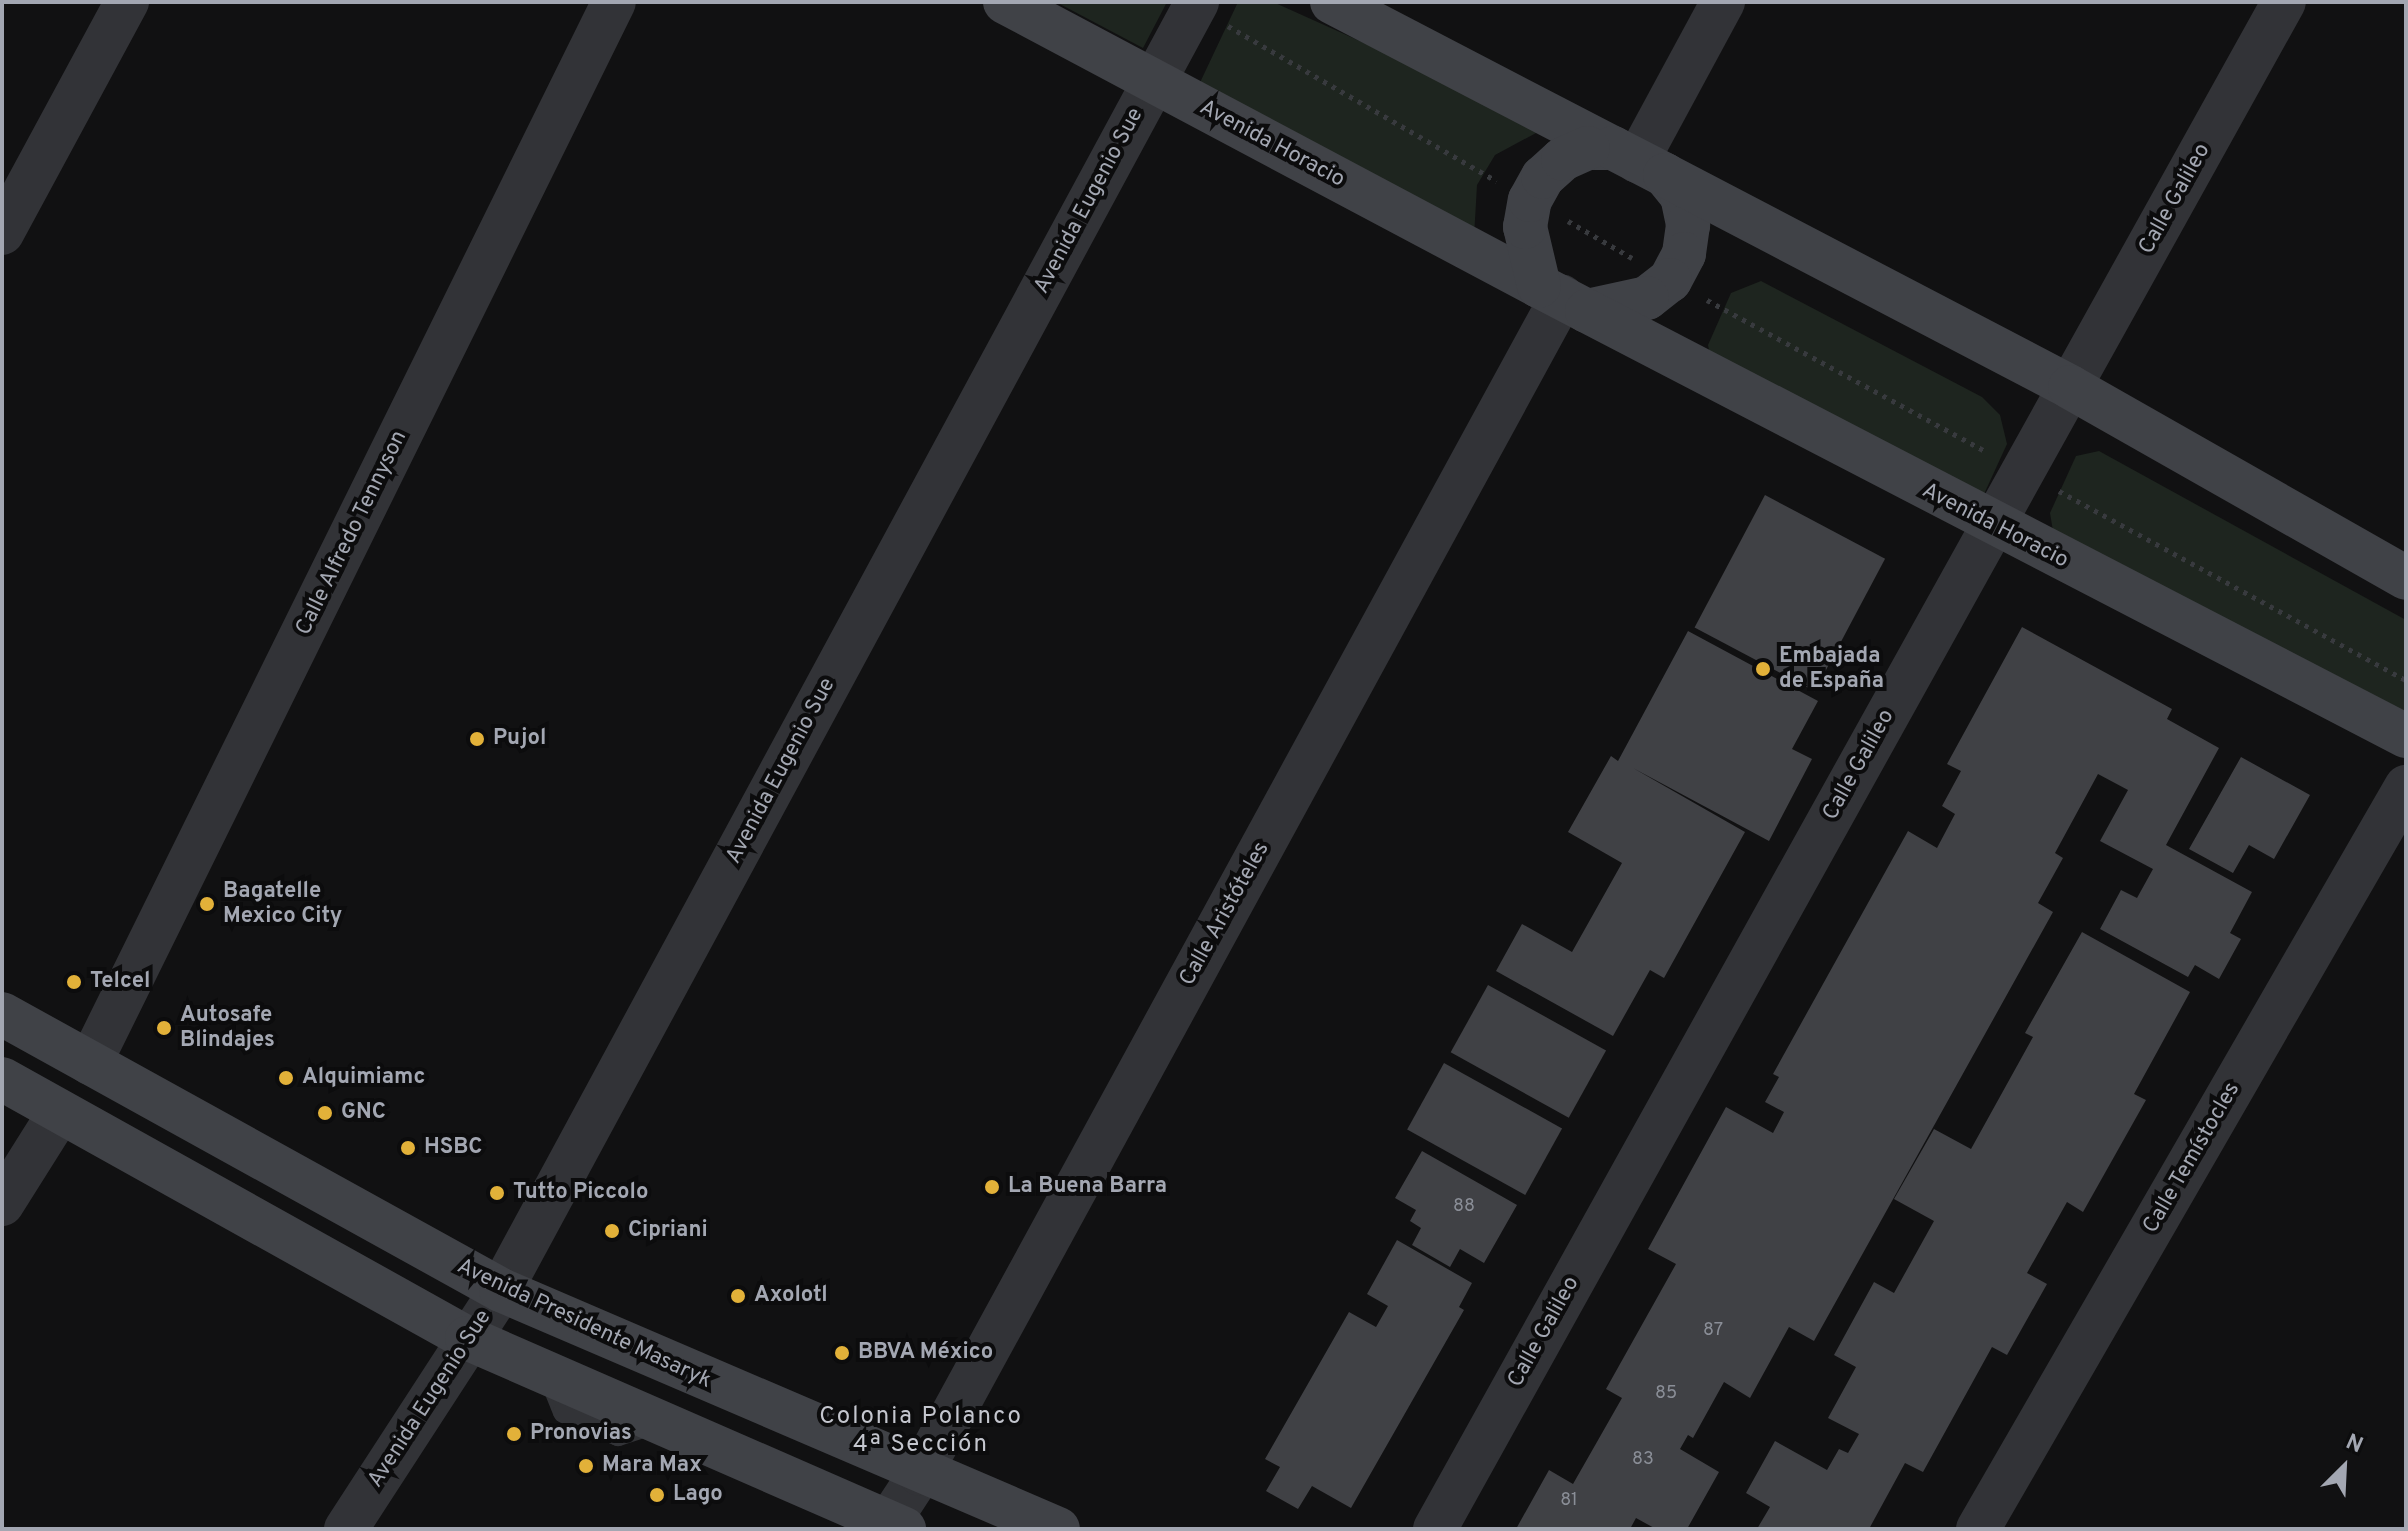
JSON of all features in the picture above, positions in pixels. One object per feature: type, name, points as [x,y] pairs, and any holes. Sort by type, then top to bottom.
[{"type":"street","points":[[2,233],[127,2]]},
{"type":"street","name":"Calle Alfredo Tennyson","points":[[90,1063],[614,2]]},
{"type":"street","name":"Avenida Horacio","points":[[1005,2],[1993,526],[2406,736]]},
{"type":"street","points":[[1332,2],[2070,387],[2406,578]]},
{"type":"street","points":[[1638,162],[1723,2]]},
{"type":"street","name":"Calle Galileo","points":[[1435,1529],[2284,2]]},
{"type":"street","name":"Avenida Eugenio Sue","points":[[346,1529],[467,1338],[501,1290],[1196,5]]},
{"type":"street","points":[[1588,148],[1638,162],[1682,196],[1688,225],[1684,254],[1670,280],[1647,298],[1563,298],[1525,227],[1530,200],[1543,177],[1563,159],[1588,148]]},
{"type":"street","name":"Calle Aristóteles","points":[[892,1527],[1563,298]]},
{"type":"street","name":"Calle Temístocles","points":[[1978,1529],[2406,787]]},
{"type":"street","name":"Avenida Presidente Masaryk","points":[[2,1014],[501,1290],[920,1474],[1058,1529]]},
{"type":"street","points":[[2,1079],[467,1338],[892,1527]]},
{"type":"street","points":[[2,1204],[60,1112]]},
{"type":"path","points":[[1196,5],[1670,280],[2406,680]]},
{"type":"shaded area","points":[[1056,2],[1167,2],[1143,48]]},
{"type":"shaded area","points":[[1238,2],[1273,2],[1549,126],[1495,155],[1477,185],[1474,237],[1196,91]]},
{"type":"shaded area","points":[[1761,281],[1982,397],[2000,415],[2007,444],[1979,505],[1714,375],[1708,345],[1731,293]]},
{"type":"shaded area","points":[[2099,451],[2406,620],[2406,728],[2054,537],[2050,513],[2076,456]]},
{"type":"building","points":[[1765,495],[1885,559],[1815,691],[1695,627]]},
{"type":"building","points":[[2022,627],[2172,709],[2167,719],[2219,748],[2166,845],[2252,892],[2230,933],[2241,939],[2219,979],[2195,965],[2188,977],[2100,929],[2121,890],[2137,898],[2153,869],[2100,841],[2128,790],[2098,774],[2055,853],[2063,858],[2038,903],[2053,912],[1814,1341],[1789,1327],[1750,1398],[1724,1382],[1693,1438],[1688,1435],[1680,1449],[1719,1472],[1687,1529],[1656,1529],[1636,1518],[1630,1529],[1516,1529],[1549,1470],[1573,1484],[1622,1398],[1606,1389],[1676,1264],[1648,1249],[1726,1107],[1773,1133],[1784,1112],[1765,1102],[1779,1077],[1773,1074],[1908,831],[1937,848],[1955,814],[1942,806],[1961,771],[1947,764]]},
{"type":"building","points":[[1688,631],[1818,701],[1792,749],[1812,759],[1769,841],[1633,768],[1745,832],[1664,978],[1650,970],[1613,1036],[1496,971],[1522,924],[1572,952],[1622,863],[1568,832],[1611,756],[1618,761]]},
{"type":"building","points":[[2241,757],[2310,795],[2274,859],[2249,845],[2233,873],[2189,849]]},
{"type":"building","points":[[2082,932],[2190,992],[2134,1094],[2146,1100],[2083,1212],[2067,1202],[2027,1273],[2047,1284],[2007,1355],[1992,1347],[1923,1472],[1905,1463],[1869,1529],[1757,1529],[1770,1507],[1746,1493],[1775,1441],[1827,1470],[1839,1449],[1848,1453],[1859,1434],[1828,1418],[1856,1367],[1834,1355],[1874,1282],[1894,1293],[1934,1221],[1894,1199],[1934,1129],[1971,1149],[2033,1037],[2025,1033]]},
{"type":"building","points":[[1488,985],[1606,1050],[1569,1118],[1451,1052]]},
{"type":"building","points":[[1444,1063],[1562,1128],[1525,1195],[1407,1129]]},
{"type":"building","points":[[1422,1151],[1517,1205],[1484,1263],[1460,1249],[1450,1267],[1412,1245],[1421,1228],[1410,1221],[1416,1210],[1395,1198]]},
{"type":"building","points":[[1397,1240],[1472,1283],[1459,1307],[1464,1310],[1351,1508],[1312,1486],[1298,1509],[1266,1491],[1280,1467],[1265,1459],[1349,1312],[1376,1327],[1388,1306],[1367,1294]]},
{"type":"place","name":"Embajada de España","points":[[1763,669]]},
{"type":"place","name":"Pujol","points":[[477,739]]},
{"type":"place","name":"Bagatelle Mexico City","points":[[207,904]]},
{"type":"place","name":"Telcel","points":[[74,982]]},
{"type":"place","name":"Autosafe Blindajes","points":[[164,1028]]},
{"type":"place","name":"Alquimiamc","points":[[286,1078]]},
{"type":"place","name":"GNC","points":[[325,1113]]},
{"type":"place","name":"HSBC","points":[[408,1148]]},
{"type":"place","name":"La Buena Barra","points":[[992,1187]]},
{"type":"place","name":"Tutto Piccolo","points":[[497,1193]]},
{"type":"place","name":"Cipriani","points":[[612,1231]]},
{"type":"place","name":"Axolotl","points":[[738,1296]]},
{"type":"place","name":"BBVA México","points":[[842,1353]]},
{"type":"place","name":"Pronovias","points":[[514,1434]]},
{"type":"place","name":"Mara Max","points":[[586,1466]]},
{"type":"place","name":"Lago","points":[[657,1495]]},
{"type":"district","name":"Colonia Polanco 4ª Sección","points":[[921,1432]]}]
